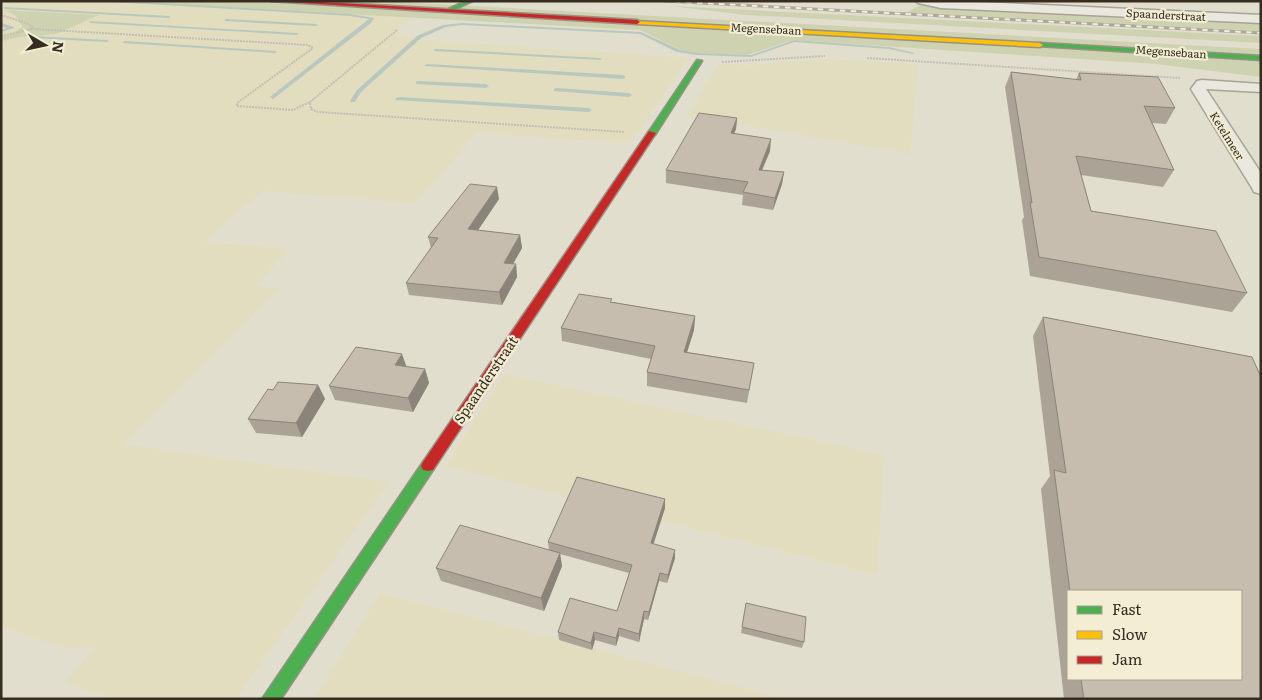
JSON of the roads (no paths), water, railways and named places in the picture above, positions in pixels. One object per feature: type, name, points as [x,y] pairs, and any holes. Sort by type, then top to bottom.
[{"type":"main road","name":"Megensebaan","points":[[272,1],[450,6],[1261,58]]},
{"type":"main road","points":[[450,6],[471,1],[569,6]]},
{"type":"main road","name":"Megensebaan","points":[[588,8],[1261,47]]},
{"type":"main road","name":"Spaanderstraat","points":[[271,699],[652,134],[699,61]]},
{"type":"street","name":"Spaanderstraat","points":[[922,1],[942,4],[1261,19]]},
{"type":"street","name":"Ketelmeer","points":[[1261,88],[1202,84],[1198,88],[1261,188]]},
{"type":"waterway","points":[[97,1],[350,15],[372,18],[273,97]]},
{"type":"waterway","points":[[5,8],[169,17]]},
{"type":"waterway","points":[[226,20],[316,25]]},
{"type":"waterway","points":[[91,22],[297,34]]},
{"type":"waterway","points":[[1,24],[12,28],[1,31]]},
{"type":"waterway","points":[[353,101],[359,91],[419,37],[445,26],[462,24],[641,33],[679,51],[697,54],[751,56],[794,41],[889,48],[913,53]]},
{"type":"waterway","points":[[33,37],[107,41]]},
{"type":"waterway","points":[[125,42],[275,52]]},
{"type":"waterway","points":[[436,50],[600,59]]},
{"type":"waterway","points":[[427,65],[623,77]]},
{"type":"waterway","points":[[418,83],[486,86]]},
{"type":"waterway","points":[[556,90],[629,95]]},
{"type":"waterway","points":[[398,99],[589,110]]},
{"type":"railway","points":[[664,1],[1261,33]]}]
